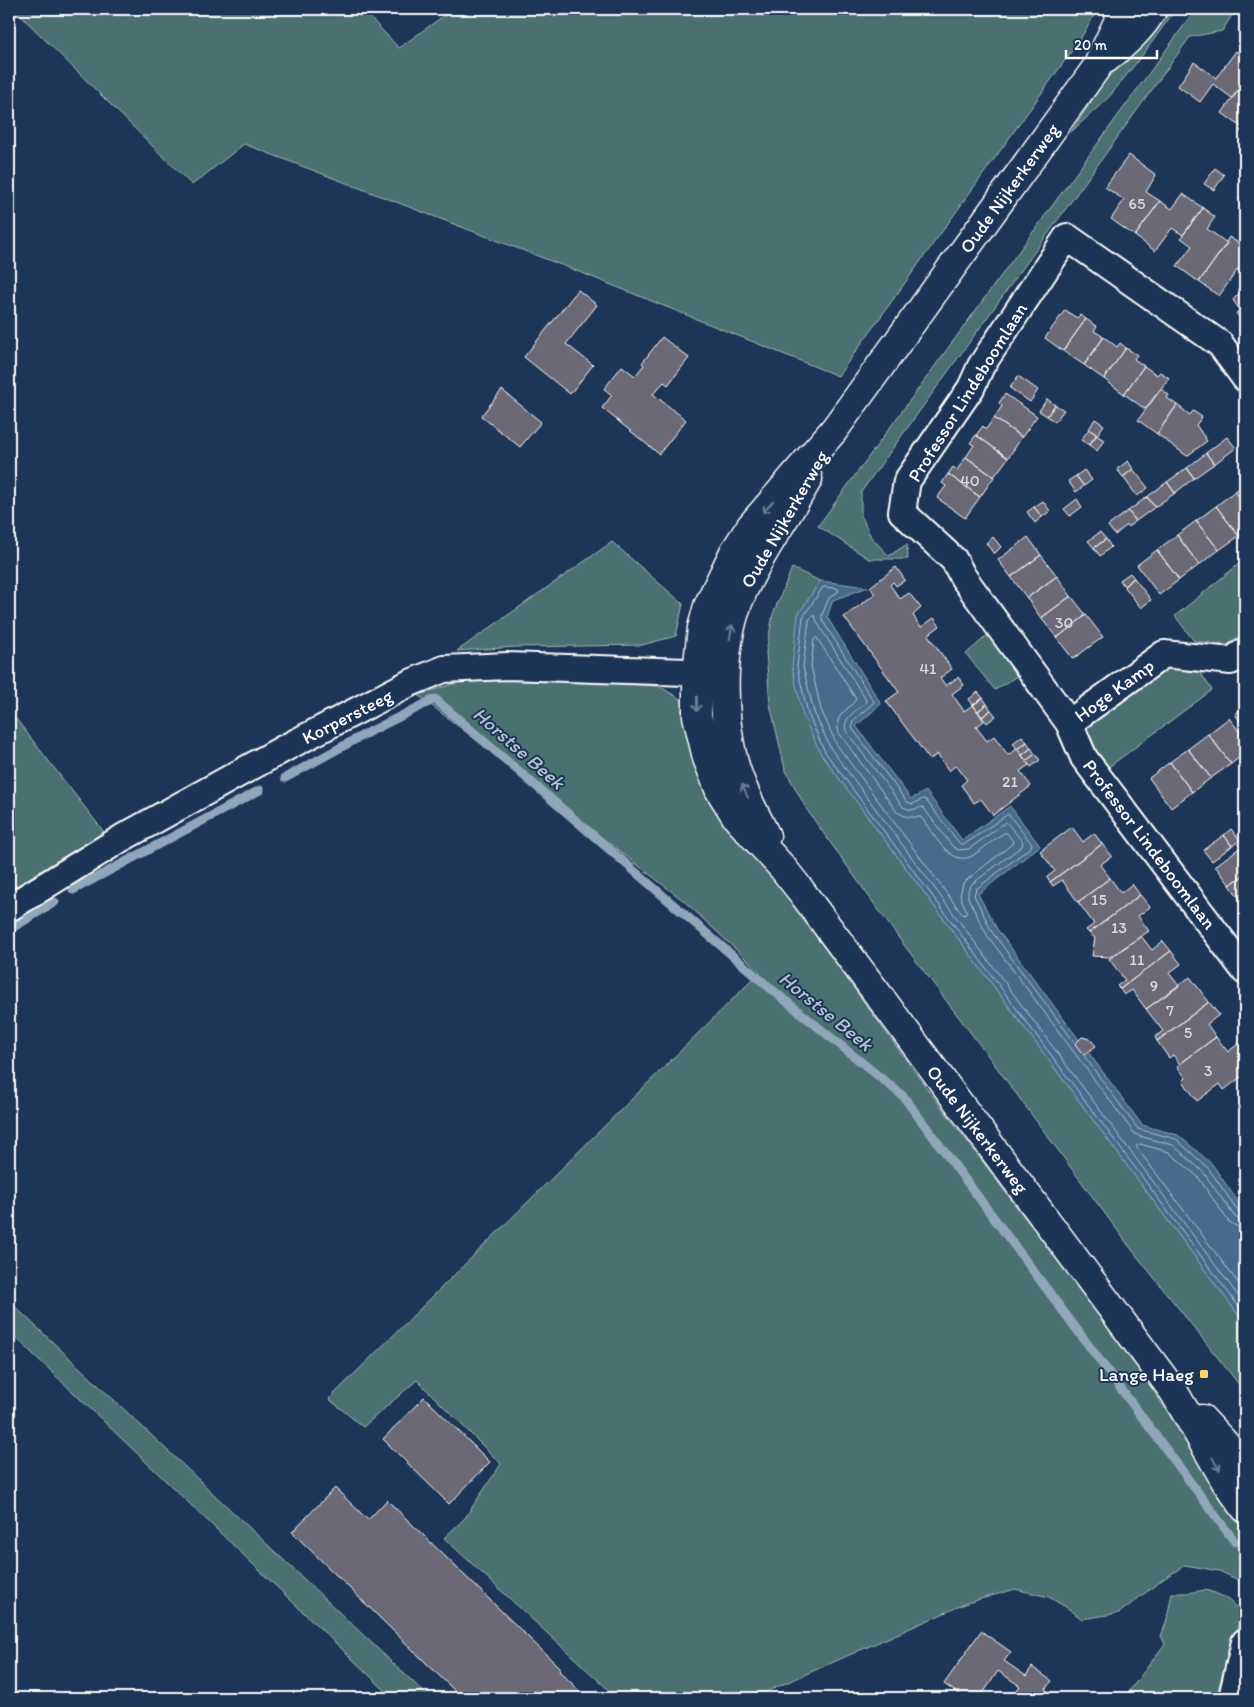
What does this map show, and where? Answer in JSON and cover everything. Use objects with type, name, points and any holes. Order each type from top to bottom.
[{"type":"street","name":"Oude Nijkerkerweg","points":[[1124,9],[1097,66],[834,430],[751,526],[734,552],[708,606],[702,628],[697,672],[697,716],[701,736],[719,789],[737,818],[782,866],[1174,1392],[1226,1482],[1245,1508]]},
{"type":"street","name":"Oude Nijkerkerweg","points":[[1097,66],[1124,44],[1153,9]]},
{"type":"street","name":"Professor Lindeboomlaan","points":[[1245,378],[1220,344],[1067,237],[981,366],[971,388],[907,481],[902,512],[954,560],[963,578],[1069,723],[1084,758],[1245,971]]},
{"type":"street","name":"Oude Nijkerkerweg","points":[[782,866],[742,786],[733,760],[725,712],[727,653],[732,624],[742,593],[762,552],[796,501],[834,430]]},
{"type":"street","name":"Hoge Kamp","points":[[1069,723],[1164,654],[1230,661],[1245,651]]},
{"type":"street","name":"Korpersteeg","points":[[9,908],[122,838],[285,748],[410,684],[444,669],[507,666],[726,674]]},
{"type":"street","name":"Oude Nijkerkerweg","points":[[1174,1392],[1245,1465]]},
{"type":"street","points":[[1232,1698],[1245,1642]]},
{"type":"green space","points":[[14,9],[362,9],[399,48],[453,9],[1098,9],[1079,41],[838,376],[577,271],[244,144],[192,185]]},
{"type":"green space","points":[[1162,9],[1176,9],[1109,97],[1071,132],[1106,79]]},
{"type":"green space","points":[[1196,9],[1236,9],[1222,31],[1190,37],[861,492],[861,515],[871,537],[889,556],[907,544],[908,559],[869,559],[818,526]]},
{"type":"green space","points":[[612,542],[683,604],[676,636],[642,645],[516,647],[457,651]]},
{"type":"green space","points":[[1245,559],[1245,631],[1227,645],[1194,641],[1175,616]]},
{"type":"green space","points":[[792,568],[820,581],[798,615],[821,754],[1245,1324],[1245,1392],[1129,1246],[898,937],[807,810],[785,769],[770,704],[766,652],[773,614]]},
{"type":"green space","points":[[991,632],[1023,672],[995,690],[966,654]]},
{"type":"green space","points":[[1166,664],[1198,669],[1212,690],[1106,769],[1084,739],[1088,725]]},
{"type":"green space","points":[[515,677],[659,686],[685,702],[761,861],[920,1079],[1129,1355],[1245,1526],[1245,1583],[1219,1571],[1185,1565],[1119,1613],[1082,1619],[1049,1597],[1015,1589],[967,1603],[752,1698],[616,1698],[444,1538],[465,1518],[501,1464],[417,1380],[363,1427],[329,1399],[760,972],[684,901],[418,695],[462,681]]},
{"type":"green space","points":[[9,710],[104,832],[9,890]]},
{"type":"green space","points":[[9,1301],[430,1698],[393,1698],[9,1331]]},
{"type":"green space","points":[[1205,1590],[1225,1598],[1241,1613],[1216,1698],[1124,1698],[1165,1644],[1161,1636],[1166,1623],[1172,1593]]},
{"type":"water","points":[[820,581],[868,587],[833,600],[827,617],[881,704],[856,726],[911,799],[926,791],[962,840],[1010,806],[1040,846],[978,894],[997,929],[1142,1125],[1178,1135],[1212,1164],[1245,1212],[1245,1324],[821,754],[803,716],[792,667],[798,615]]},
{"type":"building","points":[[1236,51],[1245,57],[1245,81],[1232,98],[1213,84],[1200,102],[1178,86],[1194,62],[1216,78]]},
{"type":"building","points":[[1245,81],[1245,135],[1240,131],[1243,128],[1222,113]]},
{"type":"building","points":[[1129,155],[1156,175],[1146,192],[1160,201],[1135,236],[1111,219],[1124,200],[1105,187]]},
{"type":"building","points":[[1215,168],[1224,175],[1214,190],[1204,184]]},
{"type":"building","points":[[1245,190],[1245,203],[1239,199]]},
{"type":"building","points":[[1183,194],[1203,208],[1183,235],[1172,228],[1155,251],[1135,236],[1160,201],[1172,209]]},
{"type":"building","points":[[1203,208],[1215,217],[1207,229],[1227,243],[1199,282],[1177,266],[1192,246],[1181,238]]},
{"type":"building","points":[[1229,237],[1245,247],[1245,274],[1238,269],[1219,296],[1199,282],[1227,243]]},
{"type":"building","points":[[1245,287],[1245,326],[1236,313],[1240,310],[1233,300]]},
{"type":"building","points":[[578,290],[597,305],[566,344],[593,365],[570,394],[524,357]]},
{"type":"building","points":[[1065,310],[1077,318],[1080,315],[1086,319],[1063,351],[1045,338]]},
{"type":"building","points":[[1086,319],[1097,327],[1094,331],[1104,337],[1084,365],[1063,351]]},
{"type":"building","points":[[662,337],[689,358],[668,385],[664,382],[653,394],[686,420],[659,454],[602,408],[612,395],[604,389],[622,366],[635,376],[644,365],[642,363]]},
{"type":"building","points":[[1104,337],[1117,347],[1120,343],[1126,348],[1104,379],[1084,365]]},
{"type":"building","points":[[1126,348],[1137,355],[1134,359],[1144,366],[1124,394],[1104,379]]},
{"type":"building","points":[[1144,366],[1157,375],[1160,372],[1169,378],[1145,409],[1124,394]]},
{"type":"building","points":[[1018,376],[1038,390],[1030,402],[1010,388]]},
{"type":"building","points":[[1161,389],[1169,395],[1167,398],[1177,405],[1157,434],[1138,420]]},
{"type":"building","points":[[502,390],[541,422],[520,447],[481,416]]},
{"type":"building","points":[[1005,394],[1037,416],[1022,437],[994,418],[1002,406],[999,403]]},
{"type":"building","points":[[1047,399],[1055,405],[1047,416],[1039,411]]},
{"type":"building","points":[[1055,405],[1064,410],[1055,422],[1047,416]]},
{"type":"building","points":[[1177,405],[1190,415],[1193,411],[1202,417],[1196,425],[1207,441],[1187,456],[1157,434]]},
{"type":"building","points":[[994,418],[1022,437],[1008,458],[976,435],[983,426],[986,429]]},
{"type":"building","points":[[1095,419],[1104,425],[1097,435],[1089,429]]},
{"type":"building","points":[[1089,429],[1097,435],[1089,445],[1081,440]]},
{"type":"building","points":[[976,435],[1008,458],[994,477],[966,457],[974,445],[970,443]]},
{"type":"building","points":[[1096,435],[1104,440],[1097,451],[1089,445]]},
{"type":"building","points":[[1227,437],[1236,448],[1214,464],[1206,453]]},
{"type":"building","points":[[1206,453],[1214,464],[1194,478],[1187,468]]},
{"type":"building","points":[[966,457],[994,477],[980,497],[948,474],[953,467],[957,470]]},
{"type":"building","points":[[1128,461],[1133,469],[1123,477],[1117,469]]},
{"type":"building","points":[[1187,468],[1194,478],[1175,493],[1167,482]]},
{"type":"building","points":[[1133,469],[1148,488],[1137,496],[1123,477]]},
{"type":"building","points":[[1084,470],[1092,480],[1084,486],[1076,476]]},
{"type":"building","points":[[948,474],[980,497],[965,518],[937,498],[946,486],[942,483]]},
{"type":"building","points":[[1076,476],[1084,486],[1076,492],[1068,481]]},
{"type":"building","points":[[1167,482],[1175,493],[1155,507],[1147,497]]},
{"type":"building","points":[[1245,484],[1245,505],[1235,491]]},
{"type":"building","points":[[1235,491],[1245,505],[1245,531],[1239,536],[1216,506]]},
{"type":"building","points":[[1147,497],[1155,507],[1136,521],[1128,511]]},
{"type":"building","points":[[1077,499],[1082,507],[1070,516],[1064,509]]},
{"type":"building","points":[[1043,501],[1050,511],[1042,517],[1034,507]]},
{"type":"building","points":[[1216,506],[1239,536],[1219,550],[1196,521]]},
{"type":"building","points":[[1034,507],[1042,517],[1035,523],[1027,512]]},
{"type":"building","points":[[1128,511],[1136,521],[1128,527],[1127,525],[1115,535],[1108,526]]},
{"type":"building","points":[[1196,521],[1219,550],[1199,565],[1177,535]]},
{"type":"building","points":[[1100,532],[1106,539],[1094,548],[1088,541]]},
{"type":"building","points":[[1177,535],[1199,565],[1179,580],[1157,550]]},
{"type":"building","points":[[993,537],[1001,547],[994,554],[986,543]]},
{"type":"building","points":[[1028,537],[1041,555],[1011,577],[998,560]]},
{"type":"building","points":[[1106,539],[1111,547],[1100,556],[1094,548]]},
{"type":"building","points":[[1157,550],[1179,580],[1159,595],[1137,565]]},
{"type":"building","points":[[1041,555],[1057,576],[1027,598],[1011,577]]},
{"type":"building","points":[[896,567],[905,580],[896,586],[893,582],[890,585],[900,599],[909,593],[921,608],[913,615],[917,622],[921,627],[934,618],[940,626],[928,635],[952,669],[940,678],[946,686],[958,677],[964,685],[952,694],[964,711],[973,705],[984,721],[976,727],[987,741],[994,736],[1008,755],[1017,749],[1029,765],[1020,771],[1031,786],[993,815],[981,799],[974,803],[961,785],[967,780],[956,765],[949,771],[937,754],[930,760],[886,701],[899,692],[844,617],[875,594],[870,587]]},
{"type":"building","points":[[1130,573],[1134,578],[1124,586],[1120,580]]},
{"type":"building","points":[[1057,576],[1071,596],[1041,618],[1027,598]]},
{"type":"building","points":[[1134,578],[1151,600],[1141,608],[1124,586]]},
{"type":"building","points":[[1071,596],[1086,615],[1057,638],[1041,618]]},
{"type":"building","points":[[1086,615],[1103,637],[1073,659],[1057,638]]},
{"type":"building","points":[[978,692],[983,698],[973,705],[969,699]]},
{"type":"building","points":[[983,698],[987,704],[978,711],[973,705]]},
{"type":"building","points":[[987,704],[991,710],[982,717],[978,711]]},
{"type":"building","points":[[1245,706],[1245,728],[1235,714]]},
{"type":"building","points":[[991,710],[996,716],[987,723],[982,717]]},
{"type":"building","points":[[1229,718],[1245,739],[1245,753],[1231,764],[1208,734]]},
{"type":"building","points":[[1208,734],[1231,764],[1211,778],[1188,749]]},
{"type":"building","points":[[1022,736],[1027,742],[1017,749],[1013,743]]},
{"type":"building","points":[[1027,742],[1031,748],[1022,755],[1017,749]]},
{"type":"building","points":[[1031,748],[1035,754],[1026,761],[1022,755]]},
{"type":"building","points":[[1188,749],[1211,778],[1192,792],[1170,762]]},
{"type":"building","points":[[1035,754],[1040,760],[1031,767],[1026,761]]},
{"type":"building","points":[[1170,762],[1192,792],[1171,808],[1149,778]]},
{"type":"building","points":[[1072,827],[1083,842],[1094,833],[1102,844],[1050,882],[1047,877],[1055,871],[1040,851]]},
{"type":"building","points":[[1231,829],[1240,840],[1232,846],[1224,835]]},
{"type":"building","points":[[1224,835],[1232,846],[1212,861],[1203,850]]},
{"type":"building","points":[[1102,844],[1112,856],[1100,865],[1110,878],[1078,902],[1062,880],[1053,886],[1050,882]]},
{"type":"building","points":[[1245,844],[1245,874],[1230,885],[1215,866]]},
{"type":"building","points":[[1245,874],[1245,904],[1244,905],[1230,885]]},
{"type":"building","points":[[1110,878],[1121,893],[1132,884],[1140,895],[1089,933],[1086,930],[1094,924],[1078,902]]},
{"type":"building","points":[[1140,895],[1150,907],[1138,916],[1149,931],[1110,957],[1092,956],[1095,938],[1089,933]]},
{"type":"building","points":[[1141,936],[1152,950],[1163,941],[1171,951],[1120,989],[1117,986],[1125,980],[1109,959]]},
{"type":"building","points":[[1171,951],[1181,964],[1169,973],[1179,986],[1146,1009],[1132,990],[1124,995],[1120,989]]},
{"type":"building","points":[[1190,977],[1209,1002],[1157,1041],[1155,1037],[1163,1031],[1146,1009]]},
{"type":"building","points":[[1209,1002],[1219,1015],[1207,1024],[1216,1037],[1180,1064],[1173,1055],[1169,1058],[1157,1041]]},
{"type":"building","points":[[1082,1037],[1090,1039],[1096,1046],[1084,1055],[1075,1044]]},
{"type":"building","points":[[1216,1037],[1228,1052],[1239,1043],[1245,1051],[1245,1074],[1224,1090],[1220,1084],[1197,1101],[1183,1081],[1186,1078],[1177,1066]]},
{"type":"building","points":[[424,1397],[490,1462],[449,1504],[383,1439]]},
{"type":"building","points":[[335,1488],[368,1520],[387,1500],[561,1669],[559,1671],[581,1692],[578,1694],[583,1698],[462,1698],[292,1532]]},
{"type":"building","points":[[981,1631],[1011,1652],[1004,1661],[1026,1676],[1032,1667],[1052,1681],[1045,1689],[1059,1698],[1011,1698],[1020,1686],[998,1671],[980,1698],[965,1698],[944,1684]]},
{"type":"waterway","name":"Horstse Beek","points":[[285,778],[367,733],[435,699],[770,988],[903,1096],[1235,1542]]},
{"type":"waterway","name":"Horstse Beek","points":[[73,890],[260,790]]},
{"type":"waterway","name":"Horstse Beek","points":[[9,930],[55,902]]},
{"type":"place","name":"Lange Haeg","points":[[1204,1374]]}]
